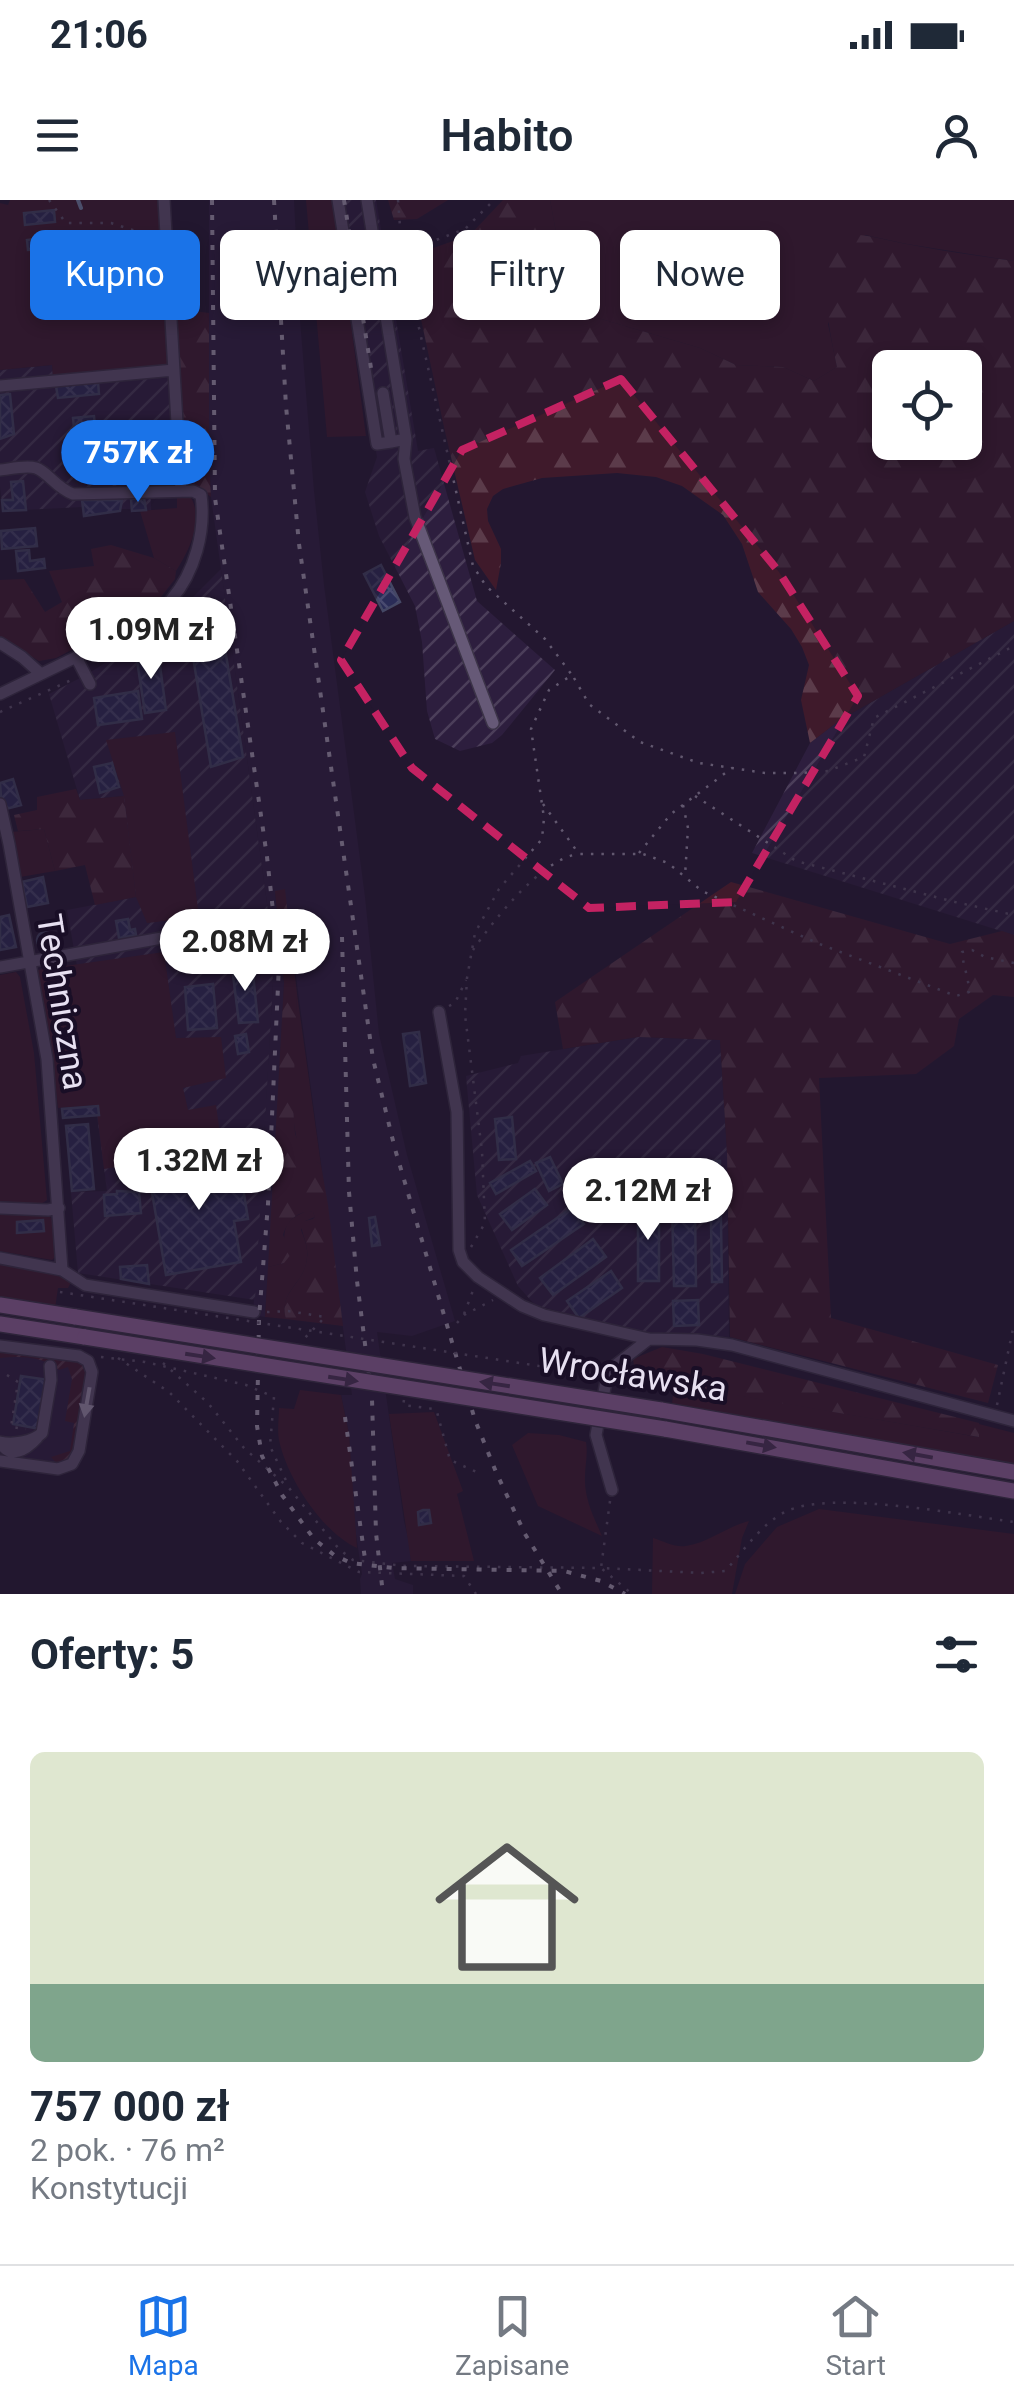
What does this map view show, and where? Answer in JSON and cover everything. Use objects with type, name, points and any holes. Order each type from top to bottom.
[{"type":"main road","name":"Wrocławska","points":[[0,1305],[661,1410],[1014,1472]]},
{"type":"main road","name":"Wrocławska","points":[[0,1324],[665,1429],[1014,1491]]},
{"type":"street","points":[[164,200],[165,230]]},
{"type":"street","points":[[338,200],[377,444],[406,439]]},
{"type":"street","points":[[367,200],[415,517],[493,723]]},
{"type":"street","points":[[171,320],[181,490]]},
{"type":"street","points":[[0,386],[174,370]]},
{"type":"street","points":[[382,393],[391,442]]},
{"type":"street","points":[[0,470],[34,467],[72,494],[194,491],[200,496],[202,522],[199,546],[188,572],[171,600],[152,617],[0,694]]},
{"type":"street","points":[[0,644],[41,674]]},
{"type":"street","points":[[76,657],[87,679]]},
{"type":"street","name":"Techniczna","points":[[0,804],[47,1059],[62,1270]]},
{"type":"street","points":[[0,967],[212,929]]},
{"type":"street","points":[[439,1012],[457,1112],[459,1250],[463,1262],[478,1276],[544,1316],[649,1339],[732,1345],[1014,1421]]},
{"type":"street","points":[[0,1208],[60,1208]]},
{"type":"street","points":[[0,1258],[62,1270],[85,1285],[254,1312]]},
{"type":"street","points":[[612,1490],[596,1435],[608,1371],[649,1339]]},
{"type":"street","points":[[0,1346],[73,1354],[84,1358],[92,1377],[77,1458],[65,1468],[0,1461]]},
{"type":"street","points":[[0,1442],[14,1452],[40,1436],[50,1366]]},
{"type":"path","points":[[49,200],[66,223],[110,223],[131,230]]},
{"type":"path","points":[[398,200],[400,230]]},
{"type":"path","points":[[433,241],[466,229],[494,200]]},
{"type":"path","points":[[417,320],[473,566],[486,586],[545,639],[589,704],[640,742],[699,762],[765,773],[828,771],[864,757],[874,718],[1014,646]]},
{"type":"path","points":[[463,1262],[485,1223],[482,1151],[465,1015],[475,933],[499,888],[542,839],[544,818],[531,729],[549,690],[572,676]]},
{"type":"path","points":[[0,712],[87,679]]},
{"type":"path","points":[[638,854],[671,814],[733,767]]},
{"type":"path","points":[[695,796],[796,861],[1014,914]]},
{"type":"path","points":[[542,803],[579,854]]},
{"type":"path","points":[[684,805],[688,828],[685,878]]},
{"type":"path","points":[[472,951],[499,914],[533,880],[568,855],[638,854],[668,863],[702,891],[818,943],[956,996],[969,992],[962,952],[972,950],[985,958],[1014,963]]},
{"type":"path","points":[[439,1012],[455,1003],[467,978]]},
{"type":"path","points":[[464,1315],[478,1276]]},
{"type":"path","points":[[60,1292],[662,1385]]},
{"type":"path","points":[[457,1323],[464,1315],[504,1294]]},
{"type":"path","points":[[995,1416],[1014,1324]]},
{"type":"path","points":[[84,1358],[118,1358],[246,1385],[274,1397],[270,1446],[289,1488]]},
{"type":"path","points":[[118,1358],[169,1392],[237,1461],[302,1544],[360,1572],[464,1576],[476,1594]]},
{"type":"path","points":[[166,1368],[208,1403],[244,1448],[289,1488],[340,1549],[359,1562],[701,1573],[724,1571],[766,1524],[789,1510],[827,1504],[870,1504],[1014,1522]]},
{"type":"path","points":[[7,1374],[18,1382],[11,1427],[40,1436]]},
{"type":"path","points":[[404,1398],[403,1405],[434,1409],[450,1460],[479,1474]]},
{"type":"path","points":[[601,1568],[612,1490]]},
{"type":"path","points":[[601,1568],[632,1594]]},
{"type":"highlighted area","points":[[621,379],[779,572],[858,696],[736,902],[589,908],[412,768],[341,660],[462,450]]},
{"type":"shaded area","points":[[209,200],[294,200],[296,230],[220,230],[220,320],[300,320],[324,585],[379,1034],[407,1155],[455,1321],[412,1336],[377,1332],[411,1561],[392,1563],[395,1579],[413,1585],[413,1594],[361,1594],[349,1434],[341,1395],[352,1395],[289,924],[275,891],[284,983],[272,1219],[265,1317],[253,1315],[273,982],[268,911],[211,497]]},
{"type":"shaded area","points":[[335,200],[376,200],[381,230],[340,230]]},
{"type":"shaded area","points":[[355,320],[396,320],[418,451],[434,448],[477,601],[555,670],[492,743],[460,751],[435,739],[427,711],[415,606],[379,536],[365,492],[377,457]]},
{"type":"shaded area","points":[[52,365],[53,376],[170,367],[176,481],[150,483],[151,510],[121,509],[84,516],[82,507],[3,511],[0,370]]},
{"type":"shaded area","points":[[221,569],[268,911],[273,982],[255,1300],[78,1273],[71,1192],[107,1191],[67,910],[136,897],[123,796],[80,800],[49,694],[88,674],[168,622]]},
{"type":"shaded area","points":[[1014,621],[1014,935],[752,853],[810,743],[840,720]]},
{"type":"shaded area","points":[[638,1037],[720,1040],[727,1153],[729,1337],[637,1332],[535,1305],[518,1286],[477,1195],[466,1076],[518,1063],[521,1056]]},
{"type":"shaded area","points":[[0,1351],[79,1361],[74,1453],[61,1464],[0,1455]]},
{"type":"green space","points":[[10,200],[162,200],[163,230],[30,230],[30,320],[167,320],[170,367],[53,377],[52,365],[0,370],[0,203],[8,205]]},
{"type":"green space","points":[[306,200],[334,200],[338,230],[309,230]]},
{"type":"green space","points":[[388,200],[448,200],[417,219],[394,220]]},
{"type":"green space","points":[[503,200],[550,200],[556,230],[475,230]]},
{"type":"green space","points":[[550,200],[1014,200],[1014,261],[865,235],[828,324],[837,367],[814,381],[783,367],[736,365],[700,348],[600,319],[600,230],[556,230]]},
{"type":"green space","points":[[868,236],[1014,261],[1014,621],[840,720],[810,743],[801,700],[809,665],[802,647],[758,592],[742,544],[723,515],[682,486],[656,477],[617,473],[542,478],[503,489],[493,496],[487,509],[488,521],[501,549],[496,590],[475,560],[421,320],[433,320],[433,248],[453,241],[453,320],[600,319],[700,348],[736,365],[783,367],[814,381],[837,367],[825,286],[829,237]]},
{"type":"green space","points":[[200,312],[209,313],[211,497],[197,486],[185,486],[176,320],[200,320]]},
{"type":"green space","points":[[317,320],[350,320],[366,436],[327,437]]},
{"type":"green space","points":[[177,496],[191,498],[196,516],[190,545],[176,571],[154,558],[140,511],[177,508]]},
{"type":"green space","points":[[111,545],[154,558],[176,571],[175,579],[153,607],[56,658],[39,661],[0,638],[0,580],[24,579],[45,612],[62,602],[49,571],[94,566],[91,549]]},
{"type":"green space","points":[[175,732],[199,917],[147,923],[136,897],[124,796],[106,740]]},
{"type":"green space","points":[[76,789],[80,800],[124,796],[136,897],[95,905],[85,865],[55,871],[44,829],[18,831],[14,815],[37,810],[37,797]]},
{"type":"green space","points":[[44,829],[55,871],[20,877],[11,832]]},
{"type":"green space","points":[[731,882],[950,944],[1002,931],[1014,935],[1014,997],[993,995],[959,1019],[954,1046],[916,1074],[819,1078],[831,1318],[998,1365],[988,1403],[730,1337],[727,1153],[720,1040],[638,1037],[563,1049],[555,1002]]},
{"type":"green space","points":[[285,889],[297,994],[295,1134],[302,1150],[321,1165],[343,1326],[286,1319],[286,1301],[307,1258],[301,1224],[315,1217],[313,1212],[302,1213],[290,1221],[283,1235],[292,1253],[284,1263],[268,1267],[284,983],[275,891]]},
{"type":"green space","points":[[164,952],[176,1038],[221,1037],[226,1078],[183,1088],[188,1110],[216,1105],[222,1150],[104,1169],[96,1105],[58,1108],[37,970]]},
{"type":"green space","points":[[16,972],[34,1053],[47,1200],[41,1204],[0,1201],[0,975]]},
{"type":"green space","points":[[297,994],[321,1165],[302,1150],[294,1121]]},
{"type":"green space","points":[[307,1211],[315,1217],[305,1221],[301,1230],[307,1249],[306,1265],[286,1301],[286,1319],[265,1317],[268,1267],[284,1263],[287,1226]]},
{"type":"green space","points":[[0,1215],[49,1215],[57,1255],[52,1260],[0,1251]]},
{"type":"green space","points":[[0,1260],[50,1269],[71,1282],[68,1288],[58,1288],[55,1308],[0,1298]]},
{"type":"green space","points":[[662,1347],[979,1423],[979,1437],[636,1378],[633,1359]]},
{"type":"green space","points":[[0,1351],[79,1361],[86,1369],[70,1460],[57,1464],[51,1457],[70,1451],[74,1423],[65,1421],[72,1379],[68,1367],[59,1370],[39,1360],[0,1358]]},
{"type":"green space","points":[[674,1384],[978,1437],[979,1424],[1014,1433],[1014,1466],[672,1405]]},
{"type":"green space","points":[[300,1390],[341,1395],[349,1434],[357,1548],[319,1517],[298,1487],[283,1455],[278,1436],[279,1408],[294,1409]]},
{"type":"green space","points":[[434,1412],[463,1491],[457,1494],[474,1561],[411,1561],[389,1414]]},
{"type":"green space","points":[[528,1433],[586,1442],[586,1493],[602,1536],[538,1506],[512,1445]]},
{"type":"green space","points":[[819,1509],[1014,1534],[1014,1594],[735,1594],[745,1564],[777,1527]]},
{"type":"green space","points":[[749,1521],[732,1594],[652,1594],[653,1538],[686,1546]]},
{"type":"building","points":[[54,210],[55,222],[25,225],[24,213]]},
{"type":"building","points":[[98,382],[99,394],[58,398],[56,386]]},
{"type":"building","points":[[10,394],[14,434],[0,439],[0,395]]},
{"type":"building","points":[[94,416],[98,457],[77,459],[73,418]]},
{"type":"building","points":[[174,448],[176,481],[164,482],[162,449]]},
{"type":"building","points":[[23,481],[26,510],[3,511],[2,500],[13,500],[11,482]]},
{"type":"building","points":[[144,498],[146,510],[132,511],[131,499]]},
{"type":"building","points":[[82,500],[122,500],[120,511],[84,516]]},
{"type":"building","points":[[35,528],[37,546],[2,549],[1,531]]},
{"type":"building","points":[[29,550],[30,561],[44,559],[45,568],[18,571],[16,551]]},
{"type":"building","points":[[381,565],[400,602],[383,611],[364,574]]},
{"type":"building","points":[[221,625],[243,757],[211,767],[193,657],[181,655],[176,631]]},
{"type":"building","points":[[158,651],[166,710],[145,713],[136,654]]},
{"type":"building","points":[[138,691],[142,719],[98,725],[94,698]]},
{"type":"building","points":[[112,763],[119,787],[100,793],[94,767]]},
{"type":"building","points":[[13,779],[21,805],[2,810],[0,783]]},
{"type":"building","points":[[43,877],[48,903],[27,907],[22,882]]},
{"type":"building","points":[[9,915],[16,947],[0,950],[0,917]]},
{"type":"building","points":[[128,919],[130,930],[135,929],[136,935],[119,938],[116,921]]},
{"type":"building","points":[[45,932],[53,940],[45,948],[37,940]]},
{"type":"building","points":[[252,964],[258,1022],[239,1023],[232,967]]},
{"type":"building","points":[[213,984],[217,1028],[188,1030],[185,987]]},
{"type":"building","points":[[419,1032],[426,1083],[410,1086],[403,1034]]},
{"type":"building","points":[[246,1034],[249,1052],[238,1054],[235,1036]]},
{"type":"building","points":[[98,1106],[99,1115],[63,1118],[62,1109]]},
{"type":"building","points":[[512,1117],[516,1159],[499,1160],[495,1119]]},
{"type":"building","points":[[88,1124],[94,1189],[72,1191],[66,1126]]},
{"type":"building","points":[[238,1156],[248,1219],[234,1221],[241,1262],[166,1275],[148,1169]]},
{"type":"building","points":[[550,1157],[563,1184],[549,1191],[536,1163]]},
{"type":"building","points":[[530,1161],[536,1171],[496,1194],[490,1183]]},
{"type":"building","points":[[710,1161],[720,1161],[722,1282],[712,1282]]},
{"type":"building","points":[[661,1162],[693,1162],[693,1202],[660,1202]]},
{"type":"building","points":[[535,1189],[547,1205],[512,1230],[500,1214]]},
{"type":"building","points":[[139,1192],[141,1213],[105,1216],[104,1195]]},
{"type":"building","points":[[638,1205],[659,1205],[659,1281],[638,1281]]},
{"type":"building","points":[[672,1205],[695,1205],[696,1286],[674,1286]]},
{"type":"building","points":[[601,1206],[624,1206],[625,1216],[601,1217]]},
{"type":"building","points":[[573,1207],[584,1224],[522,1266],[511,1250]]},
{"type":"building","points":[[375,1217],[380,1245],[372,1246],[369,1218]]},
{"type":"building","points":[[43,1220],[44,1231],[17,1233],[17,1222]]},
{"type":"building","points":[[593,1239],[606,1257],[553,1295],[540,1278]]},
{"type":"building","points":[[147,1265],[149,1284],[121,1279],[120,1267]]},
{"type":"building","points":[[611,1271],[622,1288],[579,1318],[567,1301]]},
{"type":"building","points":[[698,1300],[699,1325],[674,1326],[673,1301]]},
{"type":"building","points":[[21,1376],[49,1380],[40,1429],[13,1424]]},
{"type":"building","points":[[429,1510],[431,1523],[419,1525],[418,1512]]},
{"type":"waterway","points":[[78,200],[81,208]]},
{"type":"railway","points":[[212,200],[215,498],[279,964],[259,1318],[257,1426],[262,1456],[282,1495],[314,1539],[351,1563],[394,1568],[564,1571],[601,1581],[625,1594]]},
{"type":"railway","points":[[274,200],[299,544],[373,1059],[395,1149],[475,1420],[525,1534],[562,1594]]},
{"type":"railway","points":[[344,200],[371,368]]},
{"type":"railway","points":[[342,937],[349,1192],[372,1399],[376,1533],[383,1594]]},
{"type":"railway","points":[[345,1417],[365,1559]]}]
